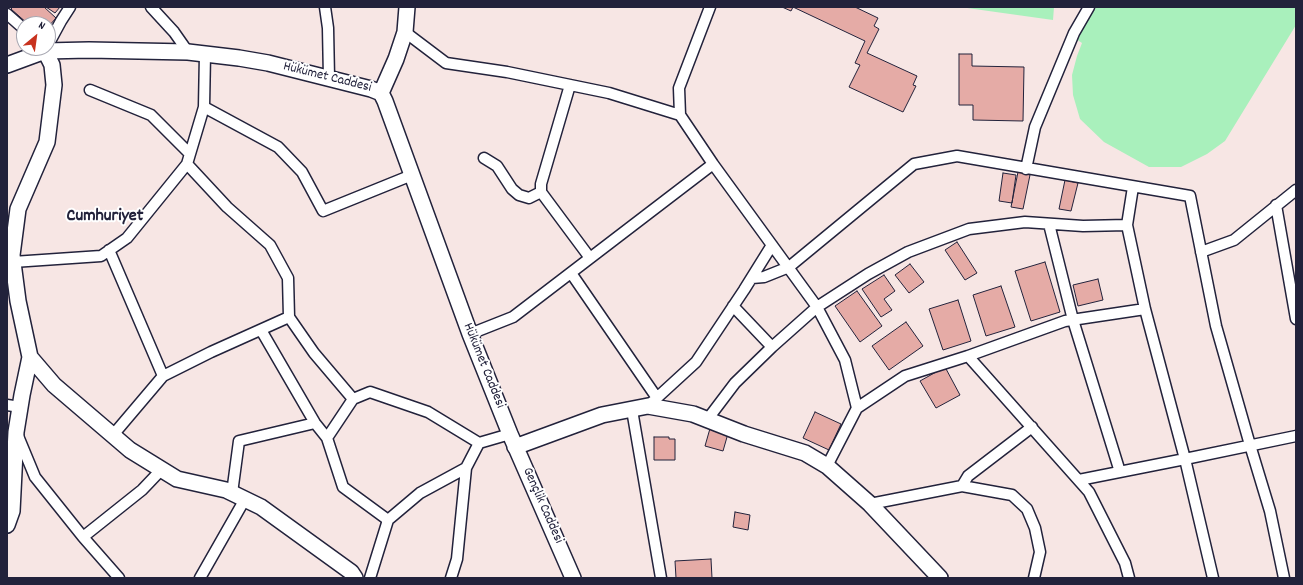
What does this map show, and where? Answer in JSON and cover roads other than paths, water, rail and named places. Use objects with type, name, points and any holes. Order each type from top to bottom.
[{"type":"street","points":[[56,30],[70,7]]},
{"type":"street","points":[[151,7],[174,32],[188,52]]},
{"type":"street","points":[[325,7],[328,28],[329,78]]},
{"type":"street","points":[[381,93],[396,59],[405,32],[407,7]]},
{"type":"street","points":[[710,7],[679,88],[680,115],[712,164],[817,307],[845,360],[857,408]]},
{"type":"street","points":[[1026,169],[1035,127],[1074,33],[1089,7]]},
{"type":"street","points":[[7,14],[16,22]]},
{"type":"street","points":[[405,32],[446,64],[507,72],[609,93],[680,115]]},
{"type":"street","name":"Hükümet Caddesi","points":[[56,48],[188,52],[206,54],[268,63],[372,89],[381,93],[386,101],[470,334],[513,440]]},
{"type":"street","points":[[10,256],[101,256],[127,238],[187,164],[204,107],[206,54]]},
{"type":"street","name":"Hükümet Caddesi","points":[[7,65],[28,56]]},
{"type":"street","points":[[49,56],[52,65],[54,85],[48,142],[18,209],[10,256],[30,357],[54,385],[130,450],[177,479],[226,490],[261,507],[351,572],[355,578]]},
{"type":"street","points":[[570,85],[541,184],[541,192],[590,258]]},
{"type":"street","points":[[90,90],[151,115],[190,154]]},
{"type":"street","points":[[204,107],[278,147],[302,172],[323,211],[412,175]]},
{"type":"street","points":[[752,278],[764,277],[789,267],[914,164],[957,156],[1190,196],[1216,326],[1270,512],[1284,578]]},
{"type":"street","points":[[484,158],[497,166],[512,189],[519,195],[529,198],[541,192]]},
{"type":"street","points":[[187,164],[227,207],[270,245],[288,278],[289,317],[314,353],[353,399]]},
{"type":"street","points":[[470,334],[513,317],[712,164]]},
{"type":"street","points":[[1133,187],[1127,225],[1145,310],[1185,459],[1213,578]]},
{"type":"street","points":[[1201,252],[1234,240],[1296,190]]},
{"type":"street","points":[[1276,205],[1296,319]]},
{"type":"street","points":[[707,420],[735,383],[772,347],[817,307],[868,274],[908,252],[969,229],[1025,222],[1083,226],[1127,225]]},
{"type":"street","points":[[1048,224],[1073,320],[1120,472]]},
{"type":"street","points":[[327,438],[353,399],[370,392],[428,412],[479,443],[513,440],[602,415],[632,410],[652,402],[696,362],[752,278],[772,245]]},
{"type":"street","points":[[108,250],[162,376]]},
{"type":"street","points":[[571,272],[652,402],[693,414],[744,434],[805,453],[827,466],[870,504],[940,578]]},
{"type":"street","points":[[733,306],[772,347]]},
{"type":"street","points":[[827,466],[857,408],[905,376],[968,356],[1064,321],[1145,310]]},
{"type":"street","points":[[113,435],[162,376],[289,317]]},
{"type":"street","points":[[261,330],[315,423],[327,438],[343,486],[388,520]]},
{"type":"street","points":[[968,356],[1089,492],[1125,563],[1129,578]]},
{"type":"street","points":[[7,525],[12,511],[10,487],[16,432],[13,406],[30,357]]},
{"type":"street","points":[[632,410],[662,578]]},
{"type":"street","points":[[200,578],[238,496],[239,441],[315,423]]},
{"type":"street","points":[[962,486],[968,476],[1032,427]]},
{"type":"street","points":[[16,432],[35,477],[83,537],[119,578]]},
{"type":"street","points":[[1079,480],[1296,436]]},
{"type":"street","name":"Gençlik Caddesi","points":[[513,440],[573,578]]},
{"type":"street","points":[[451,578],[457,559],[466,468],[479,443]]},
{"type":"street","points":[[370,578],[388,520],[420,493],[466,468]]},
{"type":"street","points":[[83,537],[142,490],[162,469]]},
{"type":"street","points":[[870,504],[962,486],[1012,495],[1027,509],[1035,528],[1040,552],[1034,578]]},
{"type":"district","name":"Cumhuriyet","points":[[105,218]]}]
